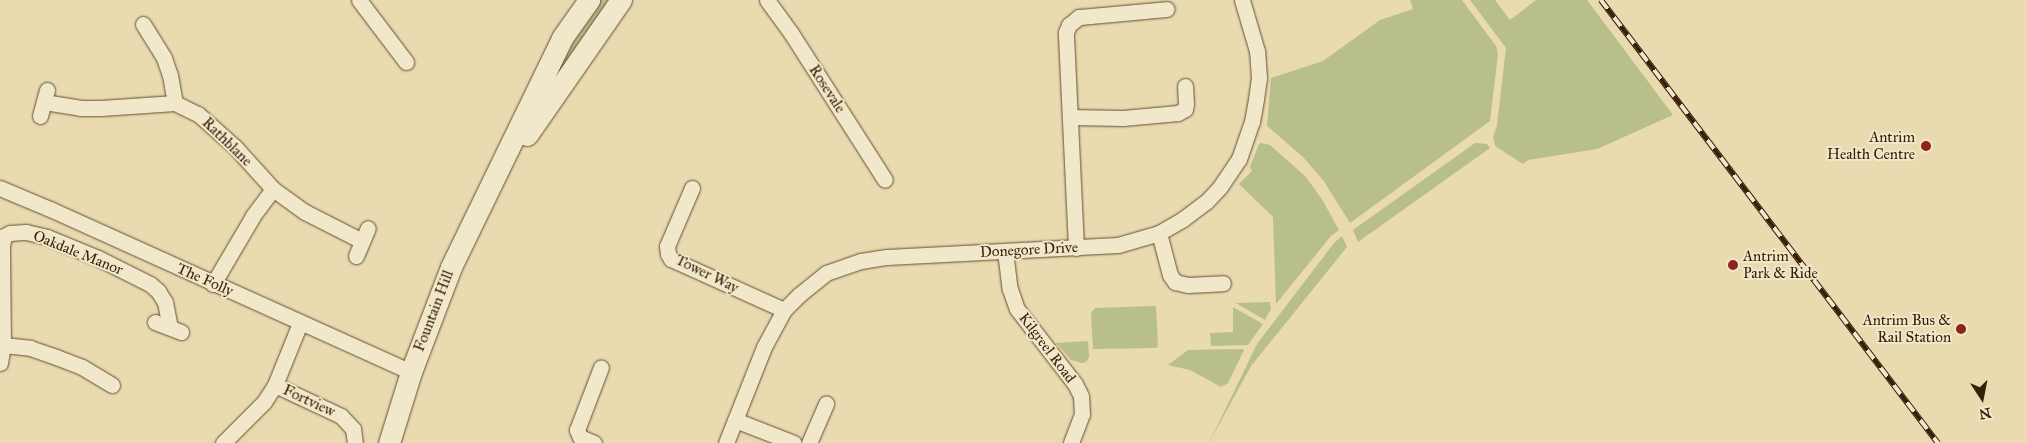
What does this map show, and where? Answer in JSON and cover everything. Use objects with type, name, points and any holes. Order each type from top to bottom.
[{"type":"street","points":[[360,0],[406,62]]},
{"type":"street","name":"Fountain Hill","points":[[389,443],[411,372],[451,267],[562,38],[589,0]]},
{"type":"street","name":"Fountain Hill","points":[[492,184],[621,0]]},
{"type":"street","name":"Rosevale","points":[[767,0],[791,33],[885,180]]},
{"type":"street","name":"Donegore Drive","points":[[726,443],[764,347],[784,310],[826,273],[860,261],[888,257],[1123,244],[1159,233],[1183,219],[1207,201],[1231,172],[1245,145],[1256,99],[1259,66],[1254,37],[1242,0]]},
{"type":"street","points":[[1076,248],[1066,32],[1069,25],[1079,17],[1087,15],[1167,9]]},
{"type":"street","points":[[138,43],[147,29],[170,75],[175,103]]},
{"type":"street","points":[[1070,117],[1122,118],[1178,113],[1184,109],[1186,104],[1185,86]]},
{"type":"street","name":"Rathblane","points":[[44,103],[80,108],[175,103],[198,114],[214,126],[273,188],[305,212],[365,234],[356,256]]},
{"type":"street","name":"The Folly","points":[[0,188],[50,208],[213,284],[411,372]]},
{"type":"street","points":[[213,284],[253,216],[273,188]]},
{"type":"street","name":"Tower Way","points":[[692,188],[667,246],[671,259],[784,310]]},
{"type":"street","name":"Oakdale Manor","points":[[0,363],[3,346],[2,246],[4,236],[14,232],[32,233],[47,237],[98,258],[150,284],[158,291],[165,302],[176,330],[155,322]]},
{"type":"street","points":[[1159,233],[1170,275],[1176,283],[1188,285],[1223,283]]},
{"type":"street","name":"Kilgreel Road","points":[[1005,251],[1010,289],[1017,309],[1075,384],[1081,396],[1082,414],[1071,443]]},
{"type":"street","points":[[223,443],[264,402],[275,385],[300,322]]},
{"type":"street","points":[[3,346],[30,348],[56,357],[82,367],[112,385]]},
{"type":"street","points":[[594,443],[580,437],[577,430],[601,367]]},
{"type":"street","name":"Fortview","points":[[275,385],[341,416],[353,429],[354,443]]},
{"type":"street","points":[[809,443],[826,404]]},
{"type":"street","points":[[735,420],[794,443]]},
{"type":"green space","points":[[597,0],[611,0],[538,104],[554,70]]},
{"type":"green space","points":[[1410,0],[1462,0],[1496,46],[1498,54],[1490,121],[1350,223],[1323,180],[1303,157],[1267,126],[1271,78],[1323,61],[1380,20],[1413,9]]},
{"type":"green space","points":[[1470,0],[1495,0],[1510,20],[1536,0],[1587,0],[1673,115],[1597,149],[1528,160],[1523,164],[1495,146],[1493,137],[1497,125],[1506,48]]},
{"type":"green space","points":[[1261,143],[1270,145],[1306,177],[1323,201],[1339,230],[1331,236],[1276,304],[1273,217],[1239,184],[1252,171],[1250,167]]},
{"type":"green space","points":[[1475,143],[1487,144],[1490,148],[1358,242],[1353,230]]},
{"type":"green space","points":[[1342,236],[1347,247],[1251,366],[1209,443],[1257,344],[1334,243]]},
{"type":"green space","points":[[1270,302],[1271,309],[1265,320],[1236,303]]},
{"type":"green space","points":[[1156,307],[1158,346],[1156,348],[1093,349],[1091,313],[1095,308]]},
{"type":"green space","points":[[1233,307],[1263,324],[1248,345],[1211,346],[1210,333],[1233,332]]},
{"type":"green space","points":[[1088,341],[1089,357],[1086,362],[1082,363],[1071,360],[1056,343]]},
{"type":"green space","points":[[1188,350],[1244,350],[1228,383],[1221,387],[1190,370],[1168,365]]},
{"type":"railway","points":[[1601,0],[1938,443]]},
{"type":"place","name":"Antrim Health Centre","points":[[1926,146]]},
{"type":"place","name":"Antrim Park & Ride","points":[[1733,265]]},
{"type":"place","name":"Antrim Bus & Rail Station","points":[[1961,329]]}]
